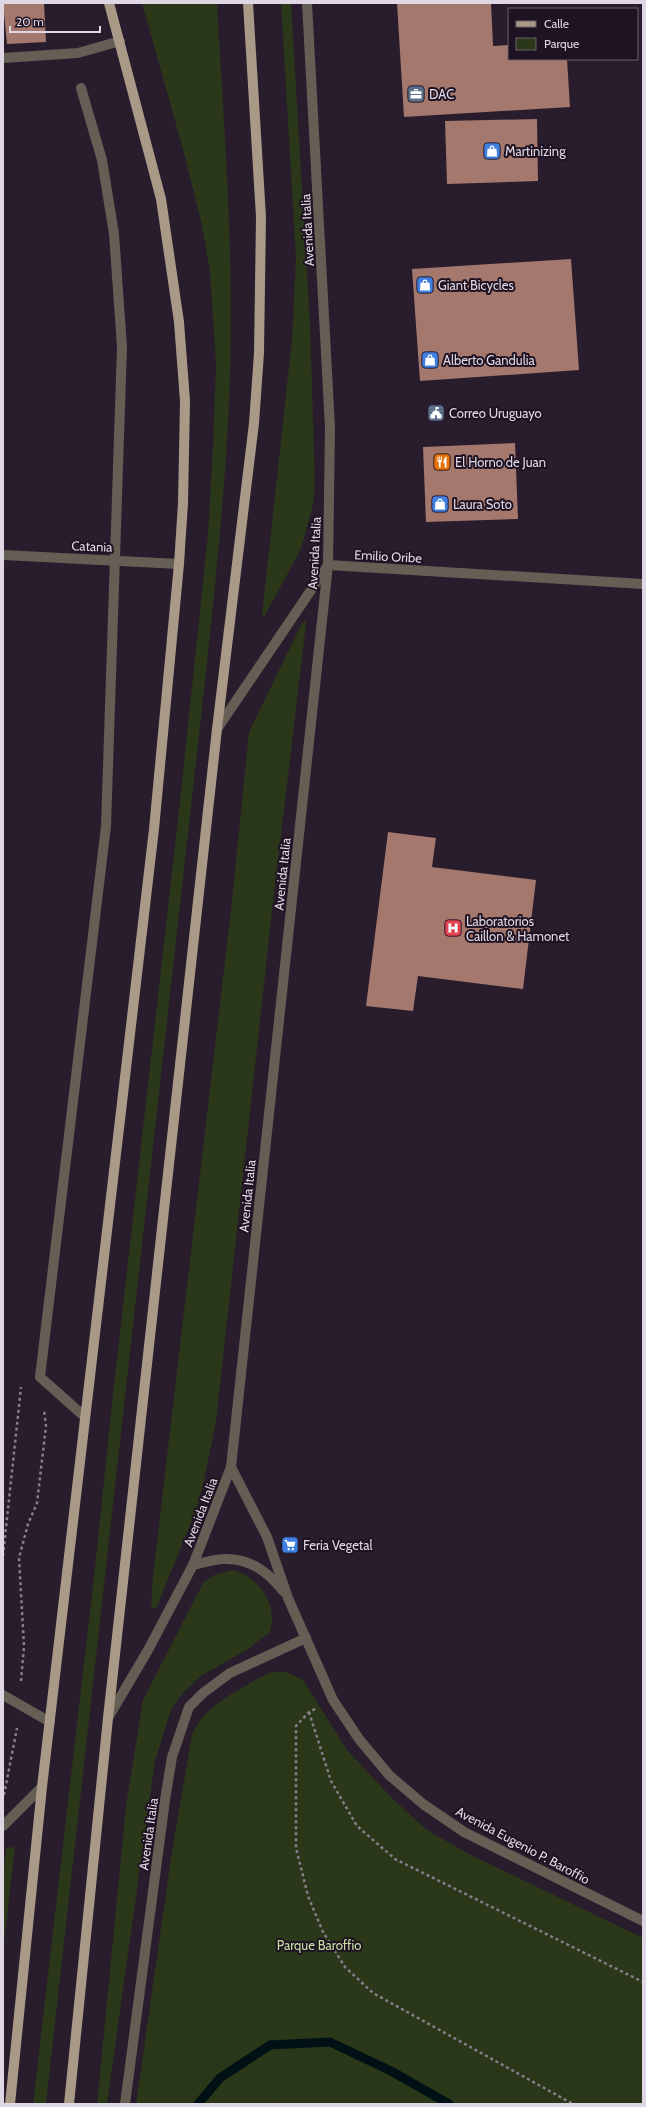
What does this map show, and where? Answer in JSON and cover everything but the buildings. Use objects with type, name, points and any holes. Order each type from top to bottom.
[{"type":"main road","points":[[10,2104],[42,1787],[154,829],[179,564],[185,402],[179,322],[161,199],[109,3]]},
{"type":"main road","name":"Avenida Italia","points":[[69,2104],[108,1718],[217,729],[254,423],[259,353],[261,217],[248,3]]},
{"type":"street","name":"Avenida Italia","points":[[108,1718],[148,1650],[193,1565],[231,1467],[328,565],[330,427],[307,3]]},
{"type":"street","points":[[3,58],[78,53],[120,41]]},
{"type":"street","points":[[81,88],[102,160],[114,234],[122,347],[106,826],[40,1377],[86,1417]]},
{"type":"street","name":"Catania","points":[[3,555],[115,559],[179,564]]},
{"type":"street","points":[[217,729],[328,565]]},
{"type":"street","name":"Emilio Oribe","points":[[328,565],[643,584]]},
{"type":"street","name":"Avenida Eugenio P. Baroffio","points":[[231,1467],[267,1538],[288,1598],[333,1700],[359,1739],[384,1769],[423,1804],[464,1832],[643,1921]]},
{"type":"street","name":"Avenida Eugenio P. Baroffio","points":[[193,1565],[224,1559],[253,1564],[270,1575],[288,1598]]},
{"type":"street","name":"Avenida Italia","points":[[125,2104],[165,1800],[172,1757],[189,1707],[203,1693],[230,1673],[306,1638]]},
{"type":"street","points":[[3,1695],[50,1722]]},
{"type":"street","points":[[3,1826],[42,1787]]},
{"type":"path","points":[[3,1556],[23,1374],[40,1377],[46,1426],[37,1503],[28,1524],[19,1558],[24,1646],[16,1741],[3,1799]]},
{"type":"path","points":[[333,1700],[309,1712],[296,1726],[296,1848],[308,1896],[323,1932],[345,1967],[373,1993],[573,2104]]},
{"type":"path","points":[[309,1712],[331,1781],[357,1826],[395,1859],[643,1982]]},
{"type":"green space","points":[[142,3],[217,3],[231,279],[227,448],[207,664],[46,2104],[33,2104],[95,1568],[111,1412],[180,801],[208,534],[213,444],[216,365],[210,272],[201,221],[183,149]]},
{"type":"green space","points":[[281,3],[291,3],[310,323],[315,484],[313,505],[301,549],[264,617],[262,615],[292,339],[296,259]]},
{"type":"green space","points":[[305,621],[306,624],[271,920],[216,1422],[204,1481],[195,1513],[157,1607],[153,1609],[151,1605],[153,1576],[232,901],[249,732],[302,623]]},
{"type":"green space","points":[[233,1570],[251,1579],[265,1594],[269,1602],[271,1612],[272,1622],[270,1632],[248,1649],[201,1676],[182,1694],[171,1710],[155,1761],[107,2104],[97,2104],[126,1806],[143,1700],[203,1583],[214,1575]]},
{"type":"green space","name":"Parque Baroffio","points":[[273,1672],[286,1672],[303,1680],[347,1750],[394,1800],[427,1830],[471,1855],[643,1938],[643,2104],[283,2104],[279,2102],[279,2104],[136,2104],[171,1858],[192,1734],[196,1726],[213,1707],[257,1679]]},
{"type":"green space","points":[[15,1847],[3,1952],[3,1876],[6,1848]]},
{"type":"waterway","points":[[198,2104],[220,2078],[270,2045],[330,2042],[391,2071],[449,2104]]},
{"type":"place","name":"DAC","points":[[416,94]]},
{"type":"place","name":"Martinizing","points":[[492,151]]},
{"type":"place","name":"Giant Bicycles","points":[[425,285]]},
{"type":"place","name":"Alberto Gandulia","points":[[430,360]]},
{"type":"place","name":"Correo Uruguayo","points":[[436,413]]},
{"type":"place","name":"El Horno de Juan","points":[[442,462]]},
{"type":"place","name":"Laura Soto","points":[[440,504]]},
{"type":"place","name":"Laboratorios Caillon & Hamonet","points":[[453,928]]},
{"type":"place","name":"Feria Vegetal","points":[[290,1545]]}]
